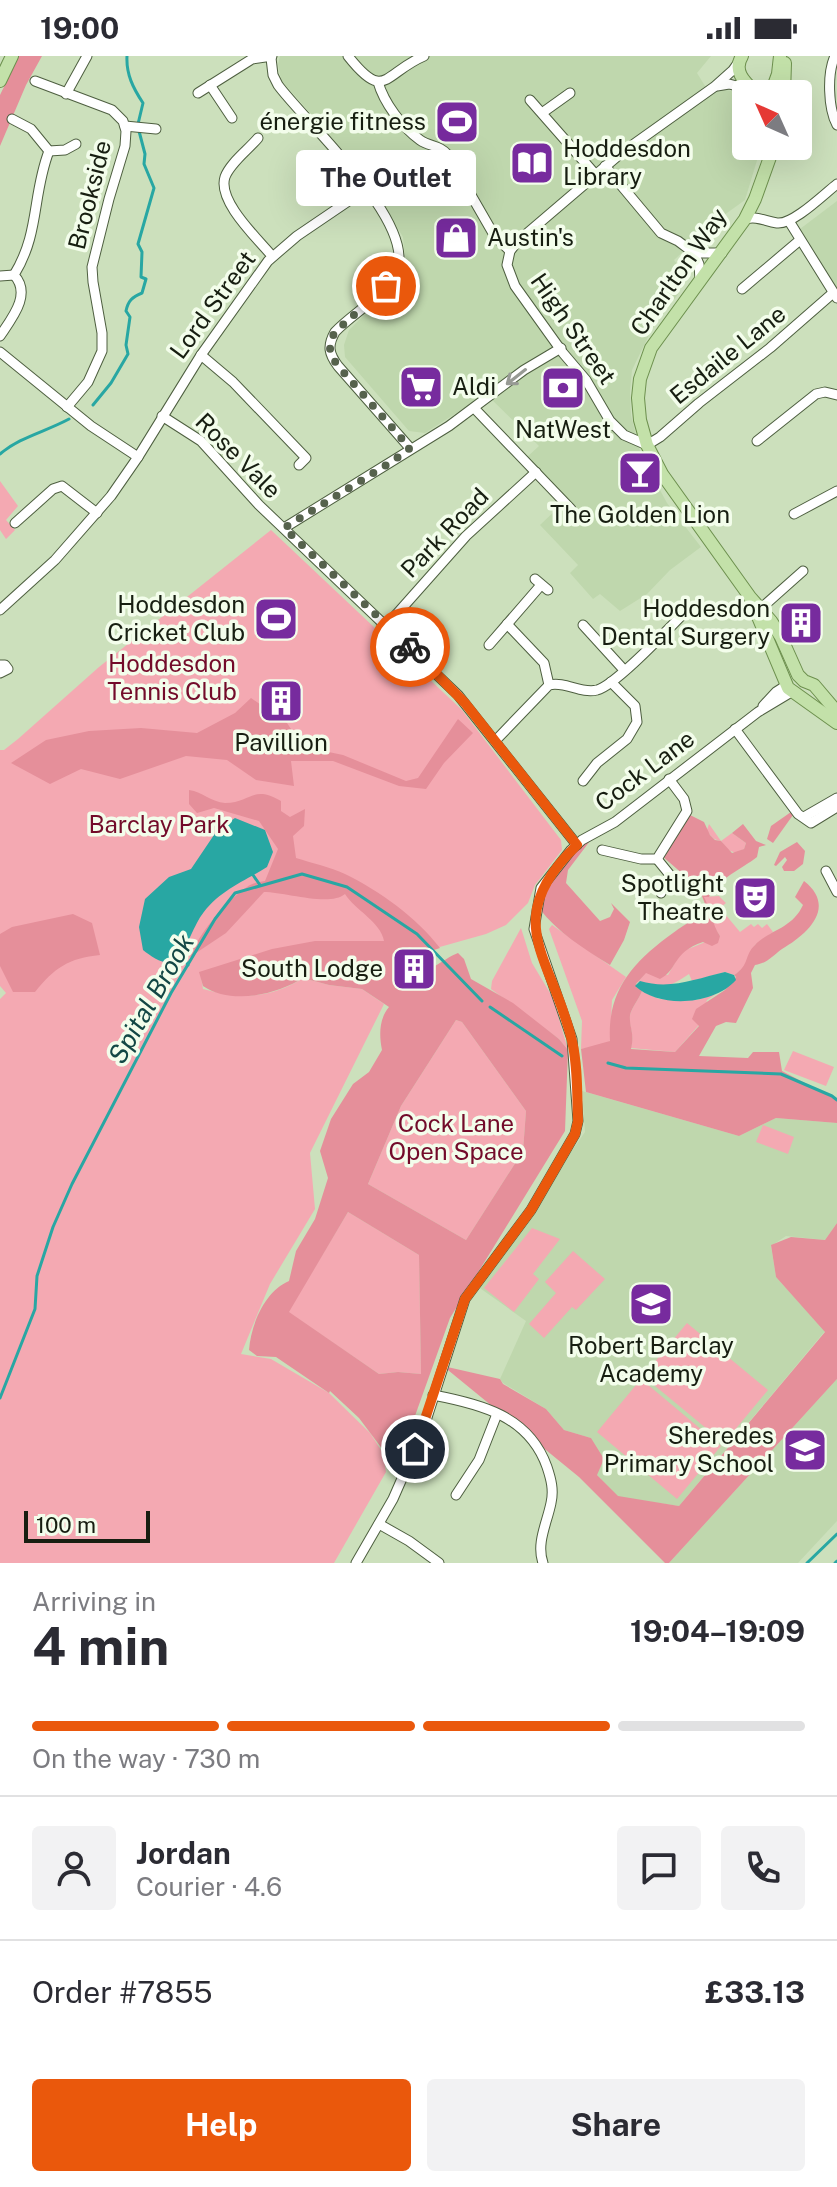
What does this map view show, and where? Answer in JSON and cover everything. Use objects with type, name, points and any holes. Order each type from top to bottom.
[{"type":"main road","points":[[0,81],[12,56]]},
{"type":"main road","points":[[776,80],[782,56]]},
{"type":"main road","points":[[782,56],[783,80]]},
{"type":"main road","points":[[740,59],[740,75],[744,80]]},
{"type":"main road","name":"Charlton Way","points":[[764,174],[766,160]]},
{"type":"main road","name":"Charlton Way","points":[[647,445],[638,408],[642,370],[651,348],[745,219],[769,160]]},
{"type":"main road","points":[[647,445],[662,474],[759,611],[794,684],[837,723]]},
{"type":"main road","points":[[794,684],[814,685],[837,712]]},
{"type":"street","points":[[66,94],[87,56]]},
{"type":"street","name":"High Street","points":[[348,56],[367,78],[378,82],[389,106],[417,138],[440,147],[448,155],[494,235],[510,251],[507,270],[512,280],[586,380],[614,426],[630,439],[647,445]]},
{"type":"street","points":[[378,82],[388,80],[405,60],[424,56]]},
{"type":"street","points":[[835,56],[831,107],[837,125]]},
{"type":"street","points":[[198,93],[252,59],[271,57],[273,75],[283,92],[367,189],[397,238],[400,262],[396,274],[335,332],[329,351],[338,366],[410,448]]},
{"type":"street","points":[[510,251],[595,174],[671,114],[714,87],[740,59]]},
{"type":"street","name":"Brookside","points":[[35,81],[112,110],[132,125],[156,129]]},
{"type":"street","points":[[210,85],[232,118]]},
{"type":"street","points":[[714,87],[732,85]]},
{"type":"street","points":[[542,113],[570,93]]},
{"type":"street","points":[[530,100],[595,174]]},
{"type":"street","points":[[12,119],[33,131],[49,151]]},
{"type":"street","name":"Brookside","points":[[67,407],[88,382],[102,351],[92,267],[132,125]]},
{"type":"street","points":[[258,138],[227,173],[224,190],[230,204],[272,256]]},
{"type":"street","points":[[49,151],[65,150],[76,144]]},
{"type":"street","points":[[14,275],[31,242],[38,188],[49,151]]},
{"type":"street","name":"Lord Street","points":[[0,610],[44,571],[97,513],[138,457],[201,355],[272,256],[303,231],[406,162]]},
{"type":"street","points":[[605,166],[661,233],[694,253],[699,264],[700,281]]},
{"type":"street","points":[[745,219],[767,219],[776,223],[789,221],[837,184]]},
{"type":"street","points":[[755,199],[767,219]]},
{"type":"street","points":[[789,221],[835,296]]},
{"type":"street","points":[[742,289],[800,240]]},
{"type":"street","points":[[694,253],[723,253]]},
{"type":"street","points":[[0,276],[14,275]]},
{"type":"street","points":[[0,336],[22,295],[21,284],[14,275]]},
{"type":"street","name":"Esdaile Lane","points":[[647,445],[835,296]]},
{"type":"street","points":[[284,528],[475,409],[498,388],[561,348]]},
{"type":"street","points":[[0,352],[91,426],[138,457]]},
{"type":"street","points":[[201,355],[233,382],[306,458],[299,465]]},
{"type":"street","points":[[757,441],[816,394],[825,392],[837,395]]},
{"type":"street","points":[[475,409],[571,509]]},
{"type":"street","name":"Rose Vale","points":[[162,416],[201,441],[284,528],[458,695],[577,845]]},
{"type":"street","name":"Park Road","points":[[387,625],[466,536],[536,472]]},
{"type":"street","points":[[15,523],[53,489],[62,486],[97,513]]},
{"type":"street","points":[[794,514],[837,491]]},
{"type":"street","points":[[759,611],[803,571]]},
{"type":"street","points":[[489,645],[541,585]]},
{"type":"street","points":[[496,740],[549,685],[557,683],[591,691],[603,688],[686,611]]},
{"type":"street","points":[[507,624],[544,663],[549,685]]},
{"type":"street","points":[[583,625],[624,670]]},
{"type":"street","points":[[0,665],[8,669],[0,673]]},
{"type":"street","points":[[583,781],[602,759],[627,739],[637,722],[635,706],[611,682]]},
{"type":"street","name":"Cock Lane","points":[[356,1563],[379,1524],[422,1433],[465,1299],[531,1210],[575,1134],[578,1121],[572,1039],[534,929],[541,888],[577,845],[615,822],[794,684]]},
{"type":"street","points":[[735,729],[798,814],[808,820]]},
{"type":"street","points":[[657,859],[687,811],[684,799],[669,779]]},
{"type":"street","points":[[808,820],[837,798]]},
{"type":"street","points":[[808,820],[837,807]]},
{"type":"street","points":[[602,850],[641,859],[657,859]]},
{"type":"street","points":[[657,859],[670,875],[661,893]]},
{"type":"street","points":[[826,871],[837,892]]},
{"type":"street","points":[[433,1395],[469,1402],[497,1414],[534,1439],[548,1472],[552,1496],[541,1541],[543,1563]]},
{"type":"street","points":[[456,1495],[479,1460],[497,1414]]},
{"type":"street","points":[[379,1524],[409,1541],[436,1562]]},
{"type":"shaded area","points":[[19,56],[42,56],[0,146],[0,95]]},
{"type":"shaded area","points":[[280,56],[711,56],[697,73],[710,94],[721,89],[732,91],[732,160],[757,160],[745,200],[688,241],[690,245],[674,260],[679,267],[667,276],[679,293],[652,329],[632,370],[631,415],[641,455],[667,503],[701,547],[670,570],[647,594],[620,611],[600,594],[593,599],[570,573],[578,565],[540,525],[562,504],[526,458],[539,446],[486,394],[425,433],[409,431],[345,357],[344,345],[349,330],[398,281],[405,258],[403,237],[365,175],[281,80]]},
{"type":"shaded area","points":[[837,201],[837,288],[800,229]]},
{"type":"shaded area","points":[[251,698],[287,723],[297,738],[319,750],[343,755],[406,781],[418,778],[458,719],[473,733],[444,763],[426,789],[399,786],[333,761],[291,761],[294,786],[256,780],[227,760],[186,756],[120,779],[81,769],[50,784],[11,763],[46,740],[89,731],[141,728],[197,733],[235,713]]},
{"type":"shaded area","points":[[189,790],[225,803],[264,794],[281,801],[281,811],[290,817],[305,809],[304,826],[293,836],[296,858],[339,872],[371,888],[409,915],[440,948],[425,953],[409,947],[402,957],[403,972],[425,971],[458,953],[464,959],[471,979],[513,1003],[559,1039],[568,1050],[565,1131],[450,1318],[401,1455],[386,1454],[359,1418],[330,1391],[276,1357],[257,1356],[249,1350],[253,1330],[266,1300],[289,1281],[296,1251],[315,1219],[328,1178],[320,1151],[331,1119],[353,1084],[369,1072],[382,1050],[381,1027],[389,1007],[362,989],[303,978],[267,993],[227,995],[203,986],[199,972],[272,949],[315,941],[384,941],[382,934],[345,894],[338,898],[318,899],[264,892],[226,933],[190,957],[206,928],[230,901],[249,886],[265,881],[278,849],[259,821],[214,808],[197,813],[189,804]],"holes":[[[456,1020],[462,1022],[526,1111],[523,1151],[466,1240],[368,1184],[401,1106]],[[348,1212],[419,1255],[421,1374],[379,1374],[289,1312]]]},
{"type":"shaded area","points":[[791,812],[793,815],[773,843],[767,839],[771,826]]},
{"type":"shaded area","points":[[688,814],[704,822],[710,835],[732,853],[744,849],[746,843],[732,833],[743,824],[756,841],[766,845],[759,847],[757,857],[724,880],[709,897],[704,897],[720,936],[718,943],[712,946],[703,942],[693,946],[660,979],[646,973],[636,984],[642,991],[630,1015],[631,1049],[675,1052],[699,1026],[692,1019],[696,1009],[725,990],[755,945],[798,913],[803,905],[795,897],[804,881],[818,900],[815,919],[792,943],[767,961],[755,965],[751,973],[753,988],[736,1023],[726,1022],[716,1026],[699,1056],[748,1058],[753,1052],[779,1052],[782,1071],[837,1100],[837,1123],[776,1118],[739,1136],[586,1092],[581,1049],[610,1041],[613,1007],[625,979],[646,955],[694,918],[705,904],[699,888],[662,856]]},
{"type":"shaded area","points":[[593,837],[568,870],[566,883],[600,921],[610,917],[614,909],[611,903],[630,922],[610,965],[563,933],[539,908],[560,868]]},
{"type":"shaded area","points":[[797,842],[805,851],[803,864],[794,871],[784,871],[785,857],[774,865],[780,852]]},
{"type":"shaded area","points":[[73,914],[92,923],[100,955],[63,966],[35,992],[13,992],[0,966],[0,934],[12,927]]},
{"type":"shaded area","name":"Robert Barclay Academy","points":[[582,1091],[739,1136],[776,1118],[837,1123],[837,1223],[825,1240],[786,1236],[771,1246],[776,1277],[825,1331],[679,1506],[618,1497],[597,1475],[591,1438],[564,1430],[546,1409],[503,1383],[500,1379],[526,1321],[477,1286],[585,1132]]},
{"type":"shaded area","points":[[837,1223],[837,1379],[669,1563],[665,1563],[579,1477],[443,1366],[500,1379],[503,1384],[546,1409],[564,1430],[591,1438],[604,1459],[597,1475],[618,1496],[679,1506],[825,1332],[776,1277],[771,1245],[791,1237],[825,1240]]},
{"type":"shaded area","name":"Sheredes Primary School","points":[[837,1379],[837,1521],[798,1563],[669,1563]]},
{"type":"green space","points":[[0,481],[18,506],[6,520],[15,530],[6,539],[0,530]]},
{"type":"green space","points":[[271,530],[462,710],[561,840],[562,850],[535,885],[528,903],[506,925],[486,934],[429,950],[324,949],[201,977],[203,989],[242,995],[279,990],[303,978],[362,989],[384,1004],[310,1153],[315,1209],[270,1284],[241,1354],[271,1359],[329,1393],[370,1433],[383,1453],[386,1472],[334,1563],[0,1563],[0,999],[6,993],[0,986],[0,750],[18,739],[99,667]]},
{"type":"green space","points":[[709,824],[721,841],[710,835],[707,830]]},
{"type":"green space","points":[[732,833],[746,843],[744,849],[736,853],[728,850],[721,841]]},
{"type":"green space","points":[[719,896],[726,903],[720,908],[740,932],[751,924],[762,928],[767,924],[773,932],[755,945],[743,969],[734,975],[725,972],[692,981],[689,974],[665,986],[638,982],[646,972],[668,975],[681,952],[720,936],[703,897]]},
{"type":"green space","points":[[552,925],[626,977],[612,1000],[610,1041],[606,1044],[581,1049],[582,1021],[549,929]]},
{"type":"green space","points":[[521,928],[532,963],[553,998],[568,1050],[559,1039],[491,989],[492,981]]},
{"type":"green space","points":[[642,991],[659,999],[697,1000],[716,994],[707,1000],[699,1025],[675,1052],[631,1048],[630,1015]]},
{"type":"green space","name":"Cock Lane Open Space","points":[[456,1020],[462,1022],[526,1111],[523,1151],[466,1240],[368,1184],[401,1106]]},
{"type":"green space","points":[[793,1051],[834,1067],[826,1086],[784,1070]]},
{"type":"green space","points":[[763,1125],[794,1137],[788,1154],[756,1142]]},
{"type":"green space","points":[[348,1212],[419,1255],[421,1374],[379,1374],[288,1312]]},
{"type":"green space","points":[[532,1228],[560,1239],[533,1274],[539,1279],[514,1312],[484,1288]]},
{"type":"green space","points":[[573,1251],[605,1279],[576,1310],[572,1307],[544,1338],[529,1324],[556,1293],[545,1282]]},
{"type":"green space","points":[[687,1323],[768,1390],[724,1443],[643,1376]]},
{"type":"green space","points":[[641,1379],[721,1446],[677,1499],[597,1432]]},
{"type":"water","points":[[235,818],[265,830],[273,852],[267,867],[231,888],[208,907],[198,920],[178,961],[168,963],[155,958],[143,950],[139,927],[145,899],[169,877],[191,869],[218,829]]},
{"type":"water","points":[[725,972],[734,975],[736,980],[714,995],[701,999],[672,1001],[658,998],[635,986],[640,981],[672,984]]},
{"type":"waterway","points":[[127,56],[131,81],[143,103],[138,124]]},
{"type":"waterway","points":[[93,405],[128,354],[126,345],[130,317],[126,311],[131,300],[142,293],[146,279],[141,277],[142,252],[138,244],[154,188],[144,164],[145,154],[139,131]]},
{"type":"waterway","points":[[0,454],[24,439],[69,419]]},
{"type":"waterway","name":"Spital Brook","points":[[0,1398],[35,1309],[37,1276],[53,1227],[72,1184],[171,993],[215,919],[235,893],[302,874],[347,887],[417,934],[482,1001]]},
{"type":"waterway","points":[[253,875],[260,885]]},
{"type":"waterway","points":[[182,956],[188,965]]},
{"type":"waterway","name":"Spital Brook","points":[[490,1007],[562,1056]]},
{"type":"waterway","name":"Spital Brook","points":[[608,1063],[626,1068],[781,1074],[837,1100]]},
{"type":"waterway","points":[[807,1563],[837,1534]]},
{"type":"way so far","points":[[386,286],[335,332],[329,351],[338,366],[410,448],[284,528],[410,647]]},
{"type":"place","name":"énergie fitness","points":[[457,122]]},
{"type":"place","name":"Hoddesdon Library","points":[[532,163]]},
{"type":"place","name":"Austin's","points":[[456,238]]},
{"type":"place","name":"The Outlet","points":[[386,286]]},
{"type":"place","name":"Aldi","points":[[421,387]]},
{"type":"place","name":"NatWest","points":[[563,388]]},
{"type":"place","name":"The Golden Lion","points":[[640,473]]},
{"type":"place","name":"Hoddesdon Cricket Club","points":[[276,619]]},
{"type":"place","name":"Hoddesdon Dental Surgery","points":[[801,623]]},
{"type":"place","name":"Pavillion","points":[[281,701]]},
{"type":"place","name":"Spotlight Theatre","points":[[755,898]]},
{"type":"place","name":"South Lodge","points":[[414,969]]},
{"type":"place","name":"Robert Barclay Academy","points":[[651,1304]]},
{"type":"place","name":"Sheredes Primary School","points":[[805,1450]]},
{"type":"route","points":[[410,647],[465,703],[577,845],[541,888],[534,929],[572,1039],[578,1121],[575,1134],[531,1210],[465,1299],[415,1449]]},
{"type":"park label","name":"Hoddesdon Tennis Club","points":[[172,678]]},
{"type":"park label","name":"Barclay Park","points":[[159,825]]}]
